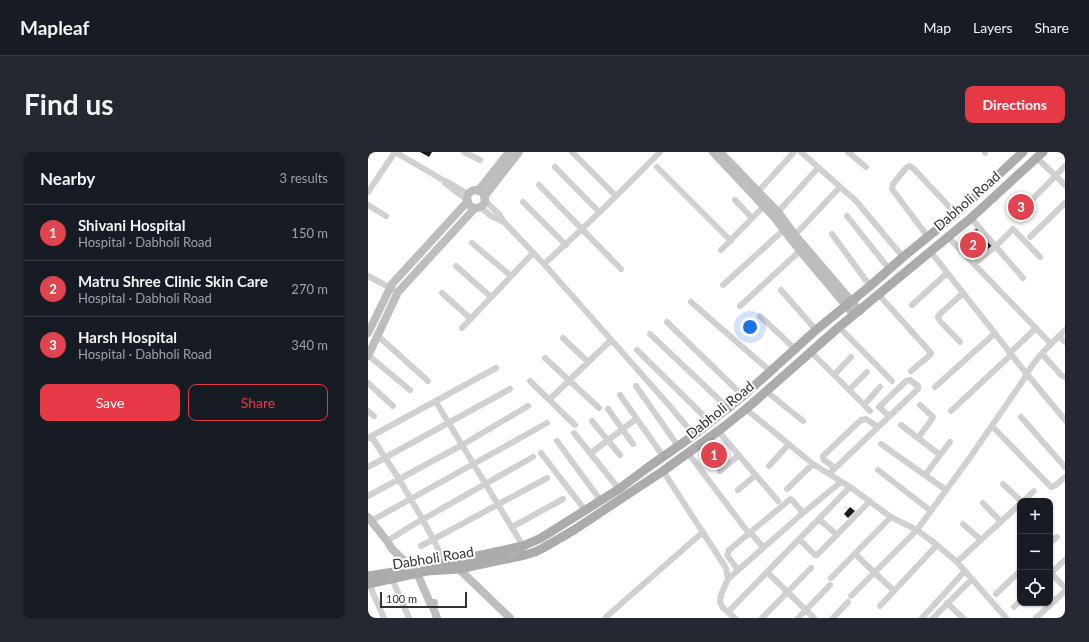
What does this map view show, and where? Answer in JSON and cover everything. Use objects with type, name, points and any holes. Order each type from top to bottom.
[{"type":"main road","name":"Dabholi Road","points":[[368,581],[392,579],[445,562],[523,546],[541,538],[601,501],[711,423],[816,330],[870,286],[903,256],[956,214],[1023,152]]},
{"type":"main road","name":"Dabholi Road","points":[[368,581],[418,570],[459,569],[525,555],[539,550],[574,530],[688,454],[746,409],[839,327],[971,218],[1040,155]]},
{"type":"street","points":[[368,192],[395,152],[443,180],[450,187],[468,199],[470,205],[480,200],[509,152]]},
{"type":"street","points":[[464,152],[480,160]]},
{"type":"street","points":[[410,390],[368,356],[398,292],[480,200],[519,152]]},
{"type":"street","points":[[572,152],[616,196]]},
{"type":"street","points":[[544,264],[583,229],[660,152]]},
{"type":"street","points":[[713,152],[766,204],[778,212],[786,228],[802,249],[857,313]]},
{"type":"street","points":[[720,152],[756,194]]},
{"type":"street","points":[[756,194],[794,152]]},
{"type":"street","points":[[800,152],[860,205],[903,256]]},
{"type":"street","points":[[848,152],[866,166]]},
{"type":"street","points":[[1040,155],[1055,176],[1065,185]]},
{"type":"street","points":[[928,237],[892,189],[893,184],[906,168],[909,166],[913,168],[956,214]]},
{"type":"street","points":[[1026,206],[1065,166]]},
{"type":"street","points":[[555,167],[599,212]]},
{"type":"street","points":[[657,167],[730,240]]},
{"type":"street","points":[[778,212],[818,168]]},
{"type":"street","points":[[539,185],[621,269]]},
{"type":"street","points":[[795,235],[840,187]]},
{"type":"street","points":[[368,333],[392,284],[468,199],[472,191],[491,216],[504,222],[544,264],[694,435]]},
{"type":"street","points":[[735,200],[752,218]]},
{"type":"street","points":[[523,202],[566,245]]},
{"type":"street","points":[[1030,237],[1065,203]]},
{"type":"street","points":[[721,250],[766,204]]},
{"type":"street","points":[[766,204],[774,217],[795,235],[802,249]]},
{"type":"street","points":[[368,205],[386,216]]},
{"type":"street","points":[[847,216],[889,269]]},
{"type":"street","points":[[971,218],[1023,278]]},
{"type":"street","points":[[723,285],[786,228]]},
{"type":"street","points":[[974,264],[996,246],[1013,229],[1040,257]]},
{"type":"street","points":[[832,234],[870,286]]},
{"type":"street","points":[[948,237],[1051,344]]},
{"type":"street","points":[[472,243],[511,276]]},
{"type":"street","points":[[740,306],[802,249]]},
{"type":"street","points":[[931,252],[995,333],[1013,352],[1026,373],[1065,420]]},
{"type":"street","points":[[462,328],[533,253]]},
{"type":"street","points":[[456,266],[491,297]]},
{"type":"street","points":[[912,305],[948,273]]},
{"type":"street","points":[[368,276],[398,292]]},
{"type":"street","points":[[782,290],[816,330]]},
{"type":"street","points":[[442,293],[471,319]]},
{"type":"street","points":[[960,342],[938,317],[963,293]]},
{"type":"street","points":[[879,295],[930,353],[930,355],[911,371]]},
{"type":"street","points":[[691,302],[770,371]]},
{"type":"street","points":[[760,316],[795,349]]},
{"type":"street","points":[[667,322],[743,396]]},
{"type":"street","points":[[839,327],[892,380]]},
{"type":"street","points":[[952,412],[1036,328]]},
{"type":"street","points":[[833,618],[917,530],[992,426],[1035,360],[1065,330]]},
{"type":"street","points":[[935,387],[995,333]]},
{"type":"street","points":[[650,334],[728,408]]},
{"type":"street","points":[[378,336],[428,381]]},
{"type":"street","points":[[1059,336],[1065,342]]},
{"type":"street","points":[[563,338],[588,362]]},
{"type":"street","points":[[549,400],[611,340]]},
{"type":"street","points":[[637,350],[711,423]]},
{"type":"street","points":[[811,352],[870,411]]},
{"type":"street","points":[[1042,354],[1062,376],[1065,377]]},
{"type":"street","points":[[834,374],[851,357]]},
{"type":"street","points":[[545,358],[599,408]]},
{"type":"street","points":[[445,562],[399,479],[370,437],[496,368]]},
{"type":"street","points":[[849,390],[867,372]]},
{"type":"street","points":[[829,474],[918,389],[918,386],[910,380],[906,381],[879,406],[889,416]]},
{"type":"street","points":[[530,381],[575,425]]},
{"type":"street","points":[[368,383],[393,406]]},
{"type":"street","points":[[636,386],[678,446]]},
{"type":"street","points":[[864,405],[880,388]]},
{"type":"street","points":[[368,467],[510,389]]},
{"type":"street","points":[[766,391],[803,421]]},
{"type":"street","points":[[620,395],[663,456]]},
{"type":"street","points":[[436,402],[523,546]]},
{"type":"street","points":[[918,438],[933,417],[920,405]]},
{"type":"street","points":[[368,496],[462,445],[528,406]]},
{"type":"street","points":[[608,409],[633,444]]},
{"type":"street","points":[[746,409],[813,464],[870,501],[891,517],[917,530],[937,545],[957,562],[1006,618]]},
{"type":"street","points":[[368,411],[374,416]]},
{"type":"street","points":[[1021,417],[1065,466]]},
{"type":"street","points":[[591,454],[636,419]]},
{"type":"street","points":[[835,468],[824,460],[823,456],[864,419],[878,427]]},
{"type":"street","points":[[592,421],[620,455]]},
{"type":"street","points":[[437,618],[433,598],[418,570],[392,549],[370,519],[411,499],[547,423]]},
{"type":"street","points":[[901,425],[940,455]]},
{"type":"street","points":[[992,426],[1051,487],[1056,486],[1065,477]]},
{"type":"street","points":[[718,431],[778,501]]},
{"type":"street","points":[[574,433],[619,489]]},
{"type":"street","points":[[557,441],[601,501]]},
{"type":"street","points":[[924,475],[950,442]]},
{"type":"street","points":[[769,466],[789,444]]},
{"type":"street","points":[[881,444],[946,490]]},
{"type":"street","points":[[541,453],[585,510]]},
{"type":"street","points":[[688,454],[763,547]]},
{"type":"street","points":[[720,471],[739,456]]},
{"type":"street","points":[[387,541],[533,457]]},
{"type":"street","points":[[787,489],[813,464]]},
{"type":"street","points":[[878,470],[931,511]]},
{"type":"street","points":[[663,471],[726,568],[728,578]]},
{"type":"street","points":[[738,490],[756,475]]},
{"type":"street","points":[[420,546],[547,478]]},
{"type":"street","points":[[736,618],[723,608],[720,602],[721,595],[728,578],[841,482]]},
{"type":"street","points":[[1003,484],[1019,498]]},
{"type":"street","points":[[728,612],[850,488]]},
{"type":"street","points":[[1026,498],[1034,491]]},
{"type":"street","points":[[512,528],[563,499]]},
{"type":"street","points":[[738,570],[727,553],[749,531],[790,500],[792,500],[803,513]]},
{"type":"street","points":[[799,539],[815,555],[817,555],[870,501]]},
{"type":"street","points":[[983,504],[1001,522]]},
{"type":"street","points":[[957,562],[1017,507]]},
{"type":"street","points":[[830,578],[891,517]]},
{"type":"street","points":[[819,519],[836,535]]},
{"type":"street","points":[[963,524],[981,540]]},
{"type":"street","points":[[606,617],[703,532]]},
{"type":"street","points":[[1053,540],[1057,537]]},
{"type":"street","points":[[880,606],[937,545]]},
{"type":"street","points":[[855,554],[894,591]]},
{"type":"street","points":[[1053,570],[1065,560]]},
{"type":"street","points":[[762,618],[811,568]]},
{"type":"street","points":[[459,569],[510,618]]},
{"type":"street","points":[[922,618],[965,571]]},
{"type":"street","points":[[767,572],[814,618]]},
{"type":"street","points":[[996,594],[1017,575]]},
{"type":"street","points":[[1036,618],[1065,590],[1053,576]]},
{"type":"street","points":[[392,579],[410,618]]},
{"type":"street","points":[[933,618],[972,579]]},
{"type":"street","points":[[368,581],[384,618]]},
{"type":"street","points":[[798,618],[830,585]]},
{"type":"street","points":[[948,604],[963,618]]},
{"type":"building","points":[[420,152],[432,152],[429,157]]},
{"type":"building","points":[[1021,203],[1028,208],[1024,213],[1017,208]]},
{"type":"building","points":[[977,228],[993,247],[976,261],[960,242]]},
{"type":"building","points":[[715,449],[721,458],[716,462],[709,454]]},
{"type":"building","points":[[850,507],[855,511],[848,518],[844,514]]},
{"type":"place","name":"Harsh Hospital","points":[[1021,207]]},
{"type":"place","name":"Matru Shree Clinic Skin Care","points":[[973,245]]},
{"type":"place","name":"Shivani Hospital","points":[[714,455]]}]
